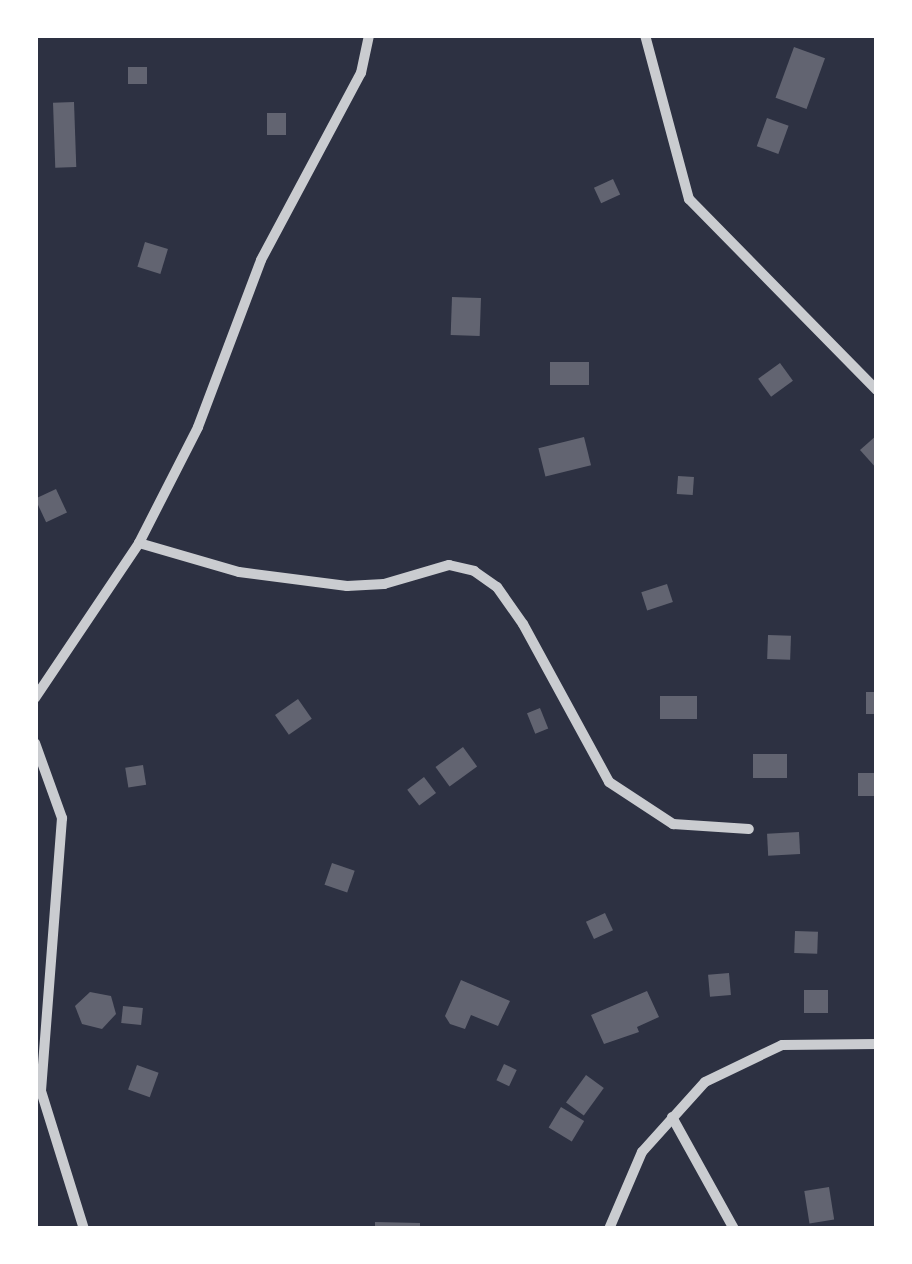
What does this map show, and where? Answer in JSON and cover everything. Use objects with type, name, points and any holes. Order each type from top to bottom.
[{"type":"street","points":[[35,698],[139,543],[198,427],[261,260],[361,73],[369,35]]},
{"type":"street","points":[[645,35],[690,200],[877,390]]},
{"type":"street","points":[[139,543],[239,572],[348,586],[384,584],[448,565],[474,571],[496,587],[523,624],[609,782],[673,824],[749,830]]},
{"type":"street","points":[[35,743],[62,818],[41,1091],[84,1229]]},
{"type":"street","points":[[610,1229],[642,1152],[705,1082],[782,1045],[877,1044]]},
{"type":"street","points":[[672,1117],[734,1229]]},
{"type":"building","points":[[794,47],[825,58],[807,109],[776,98]]},
{"type":"building","points":[[128,67],[147,67],[147,84],[128,84]]},
{"type":"building","points":[[74,102],[76,167],[55,168],[53,103]]},
{"type":"building","points":[[267,113],[286,113],[286,135],[267,135]]},
{"type":"building","points":[[767,118],[789,126],[778,154],[757,146]]},
{"type":"building","points":[[613,179],[620,194],[601,203],[594,188]]},
{"type":"building","points":[[145,242],[168,249],[160,274],[137,267]]},
{"type":"building","points":[[452,297],[481,298],[480,336],[451,335]]},
{"type":"building","points":[[550,362],[589,362],[589,385],[550,385]]},
{"type":"building","points":[[780,363],[793,381],[771,397],[758,379]]},
{"type":"building","points":[[877,435],[877,469],[860,450]]},
{"type":"building","points":[[584,437],[591,465],[545,477],[538,448]]},
{"type":"building","points":[[678,476],[694,477],[693,495],[677,494]]},
{"type":"building","points":[[56,489],[67,513],[46,522],[35,499]]},
{"type":"building","points":[[667,584],[673,602],[647,610],[641,592]]},
{"type":"building","points":[[768,635],[791,636],[790,660],[767,659]]},
{"type":"building","points":[[866,692],[877,692],[877,714],[866,714]]},
{"type":"building","points":[[660,696],[697,696],[697,719],[660,719]]},
{"type":"building","points":[[298,699],[312,719],[289,735],[275,715]]},
{"type":"building","points":[[540,708],[548,728],[535,734],[527,713]]},
{"type":"building","points":[[463,747],[477,766],[450,786],[435,767]]},
{"type":"building","points":[[753,754],[787,754],[787,778],[753,778]]},
{"type":"building","points":[[143,765],[146,785],[128,788],[125,768]]},
{"type":"building","points":[[858,773],[877,773],[877,796],[858,796]]},
{"type":"building","points":[[424,777],[436,793],[419,806],[407,790]]},
{"type":"building","points":[[799,832],[800,854],[768,856],[767,834]]},
{"type":"building","points":[[332,863],[355,871],[347,893],[325,885]]},
{"type":"building","points":[[605,913],[613,930],[594,939],[586,922]]},
{"type":"building","points":[[795,931],[818,932],[817,954],[794,953]]},
{"type":"building","points":[[729,973],[731,995],[710,997],[708,975]]},
{"type":"building","points":[[461,980],[510,1001],[498,1026],[471,1015],[465,1029],[450,1024],[445,1016]]},
{"type":"building","points":[[804,990],[828,990],[828,1013],[804,1013]]},
{"type":"building","points":[[647,991],[659,1017],[637,1027],[639,1032],[604,1044],[591,1015]]},
{"type":"building","points":[[90,992],[111,996],[116,1014],[102,1029],[82,1024],[75,1006]]},
{"type":"building","points":[[123,1006],[143,1008],[141,1025],[121,1023]]},
{"type":"building","points":[[504,1064],[517,1070],[509,1086],[496,1080]]},
{"type":"building","points":[[137,1065],[159,1073],[150,1097],[128,1089]]},
{"type":"building","points":[[586,1075],[604,1088],[584,1115],[566,1103]]},
{"type":"building","points":[[561,1107],[584,1121],[572,1141],[549,1128]]},
{"type":"building","points":[[829,1187],[834,1220],[809,1224],[804,1191]]},
{"type":"building","points":[[375,1222],[420,1223],[420,1229],[375,1229]]}]
